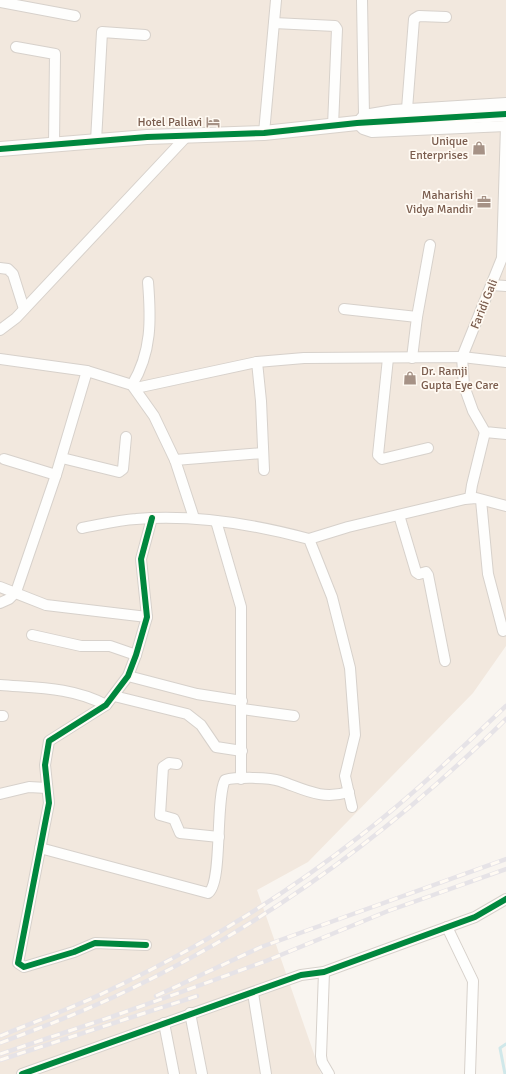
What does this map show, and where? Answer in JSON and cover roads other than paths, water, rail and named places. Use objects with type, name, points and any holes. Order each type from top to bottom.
[{"type":"street","points":[[264,133],[276,0]]},
{"type":"street","points":[[362,0],[363,129],[372,132],[506,126]]},
{"type":"street","points":[[0,2],[74,16]]},
{"type":"street","points":[[407,109],[414,19],[419,16],[446,17]]},
{"type":"street","points":[[274,23],[336,26],[333,126]]},
{"type":"street","points":[[96,141],[102,32],[146,35]]},
{"type":"street","points":[[16,47],[55,54],[54,144]]},
{"type":"street","points":[[0,149],[147,137],[186,137],[264,133],[333,126],[407,109],[506,103]]},
{"type":"street","points":[[364,120],[506,114]]},
{"type":"street","name":"Faridi Gali","points":[[485,432],[473,411],[464,386],[462,357],[502,258],[504,233],[506,126]]},
{"type":"street","points":[[0,330],[16,318],[186,137]]},
{"type":"street","points":[[412,358],[417,317],[430,245]]},
{"type":"street","points":[[0,268],[8,269],[13,274],[24,309]]},
{"type":"street","points":[[134,386],[143,362],[150,330],[148,282]]},
{"type":"street","points":[[491,285],[506,286]]},
{"type":"street","points":[[344,309],[417,317]]},
{"type":"street","points":[[0,320],[16,318]]},
{"type":"street","points":[[0,359],[87,371],[134,386],[257,362],[304,358],[462,357],[506,362]]},
{"type":"street","points":[[388,358],[378,455],[382,459],[428,448]]},
{"type":"street","points":[[257,362],[261,401],[264,470]]},
{"type":"street","points":[[0,604],[9,599],[16,592],[62,458],[87,371]]},
{"type":"street","points":[[134,386],[154,416],[175,460],[194,518]]},
{"type":"street","points":[[503,631],[488,574],[476,499],[472,485],[485,432],[506,434]]},
{"type":"street","points":[[62,458],[119,472],[123,469],[126,437]]},
{"type":"street","points":[[175,460],[263,453]]},
{"type":"street","points":[[4,459],[56,476]]},
{"type":"street","points":[[82,528],[136,519],[194,518],[273,529],[309,539],[399,514],[476,499],[506,506]]},
{"type":"street","points":[[399,514],[416,572],[418,574],[426,572],[428,575],[445,661]]},
{"type":"street","points":[[146,945],[95,943],[68,954],[21,966],[19,959],[48,803],[45,765],[49,741],[106,705],[128,676],[147,617],[141,559],[152,518]]},
{"type":"street","points":[[216,521],[241,608],[241,779]]},
{"type":"street","points":[[309,539],[332,597],[350,668],[355,735],[345,776],[352,807]]},
{"type":"street","points":[[0,587],[46,605],[147,617]]},
{"type":"street","points":[[32,635],[81,646],[110,646],[136,655]]},
{"type":"street","points":[[128,676],[242,705],[294,716]]},
{"type":"street","points":[[0,684],[74,692],[90,696],[106,705]]},
{"type":"street","points":[[114,696],[187,714],[201,725],[216,747],[242,751]]},
{"type":"street","points":[[177,764],[168,764],[162,767],[160,815],[174,819],[180,833],[219,837]]},
{"type":"street","points":[[40,848],[208,893],[212,887],[219,837],[224,782],[228,779],[276,780],[313,794],[335,795],[349,792]]},
{"type":"street","points":[[0,794],[29,787],[47,788]]},
{"type":"street","points":[[22,1074],[164,1022],[253,993],[301,975],[324,972],[484,913],[506,899]]},
{"type":"street","points":[[447,927],[473,981],[470,1074]]},
{"type":"street","points":[[324,972],[321,1056],[322,1062],[329,1074]]},
{"type":"street","points":[[253,993],[266,1074]]},
{"type":"street","points":[[190,1013],[202,1074]]},
{"type":"street","points":[[164,1022],[174,1074]]},
{"type":"waterway","points":[[505,1074],[500,1048],[506,1044]]},
{"type":"railway","points":[[0,1036],[102,994],[148,971],[211,937],[273,899],[332,858],[379,821],[435,773],[506,706]]},
{"type":"railway","points":[[0,1043],[75,1014],[118,995],[172,968],[224,939],[275,907],[324,874],[372,838],[418,800],[506,719]]},
{"type":"railway","points":[[156,996],[261,947],[506,859]]},
{"type":"railway","points":[[0,1054],[195,987],[266,961],[388,911],[506,869]]},
{"type":"railway","points":[[0,1060],[197,996]]},
{"type":"place","name":"Hotel Pallavi","points":[[213,122]]},
{"type":"place","name":"Unique Enterprises","points":[[479,148]]},
{"type":"place","name":"Maharishi Vidya Mandir","points":[[484,202]]},
{"type":"place","name":"Dr. Ramji Gupta Eye Care","points":[[410,378]]}]
